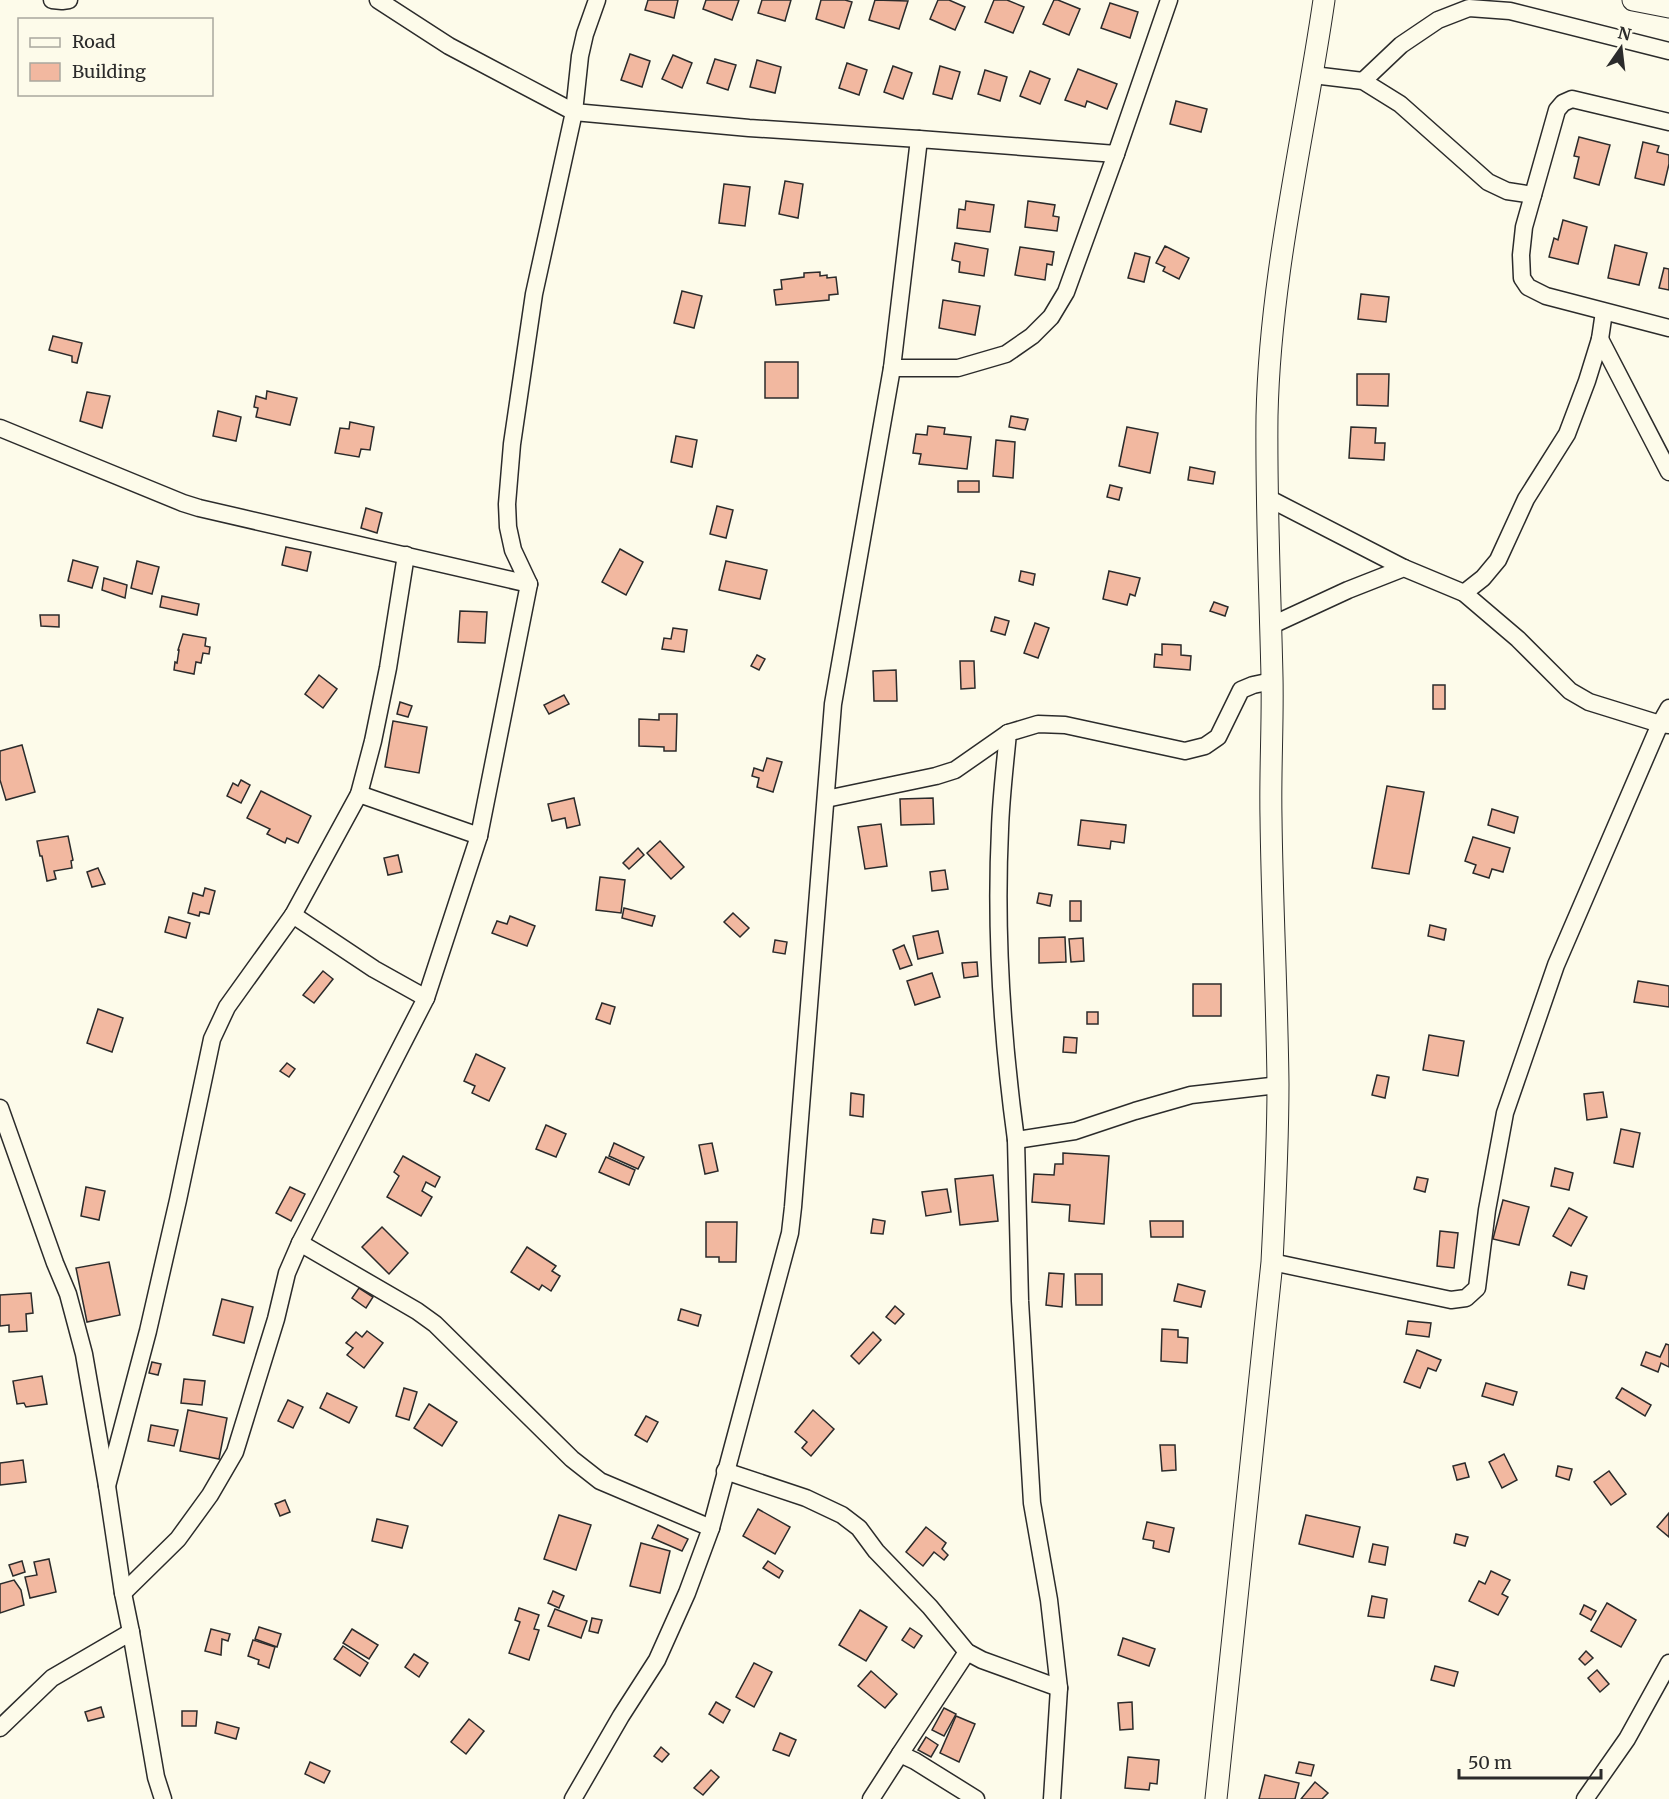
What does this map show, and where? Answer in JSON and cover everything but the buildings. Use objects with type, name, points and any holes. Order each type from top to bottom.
[{"type":"street","points":[[52,0],[69,0]]},
{"type":"street","points":[[378,0],[449,46],[574,112],[749,128],[1116,154]]},
{"type":"street","points":[[123,1593],[178,1539],[210,1495],[235,1452],[276,1319],[287,1273],[300,1243],[426,998],[479,836],[529,584],[513,550],[508,527],[507,504],[512,444],[534,294],[574,112],[580,56],[597,0]]},
{"type":"street","points":[[891,368],[958,368],[1006,354],[1032,336],[1051,317],[1066,292],[1169,0]]},
{"type":"street","points":[[1216,1799],[1272,1262],[1276,1179],[1278,1085],[1271,815],[1272,681],[1267,415],[1274,311],[1282,240],[1313,75],[1324,0]]},
{"type":"street","points":[[1633,0],[1669,8]]},
{"type":"street","points":[[1363,81],[1401,45],[1438,20],[1469,8],[1510,11],[1669,51]]},
{"type":"street","points":[[1313,75],[1363,81],[1400,104],[1488,182],[1507,191],[1533,195]]},
{"type":"street","points":[[1669,122],[1572,99],[1563,103],[1557,110],[1524,226],[1521,255],[1522,278],[1528,286],[1546,296],[1669,328]]},
{"type":"street","points":[[573,1799],[621,1716],[657,1660],[687,1593],[711,1528],[789,1233],[793,1207],[833,704],[891,368],[919,140]]},
{"type":"street","points":[[1464,593],[1483,578],[1498,560],[1526,498],[1567,434],[1600,339],[1604,312]]},
{"type":"street","points":[[1600,339],[1669,472]]},
{"type":"street","points":[[0,428],[191,505],[529,584]]},
{"type":"street","points":[[1268,498],[1404,568],[1464,593],[1518,639],[1570,692],[1589,702],[1664,724]]},
{"type":"street","points":[[107,1486],[148,1331],[212,1039],[227,1007],[293,915],[359,794],[373,741],[406,555]]},
{"type":"street","points":[[1270,626],[1348,590],[1404,568]]},
{"type":"street","points":[[826,800],[955,770],[1008,733],[1038,724],[1065,725],[1185,751],[1205,746],[1218,737],[1241,690],[1272,681]]},
{"type":"street","points":[[1272,1262],[1451,1300],[1466,1299],[1477,1288],[1487,1210],[1505,1113],[1556,965],[1664,724],[1669,708]]},
{"type":"street","points":[[1008,733],[1000,829],[999,950],[1006,1071],[1016,1140],[1020,1311],[1032,1503],[1048,1600],[1059,1688],[1052,1799]]},
{"type":"street","points":[[359,794],[479,836]]},
{"type":"street","points":[[293,915],[375,969],[426,998]]},
{"type":"street","points":[[1016,1140],[1075,1131],[1191,1095],[1278,1085]]},
{"type":"street","points":[[0,1108],[68,1294],[84,1354],[123,1593],[156,1777],[163,1799]]},
{"type":"street","points":[[300,1243],[417,1311],[435,1324],[572,1459],[600,1481],[711,1528]]},
{"type":"street","points":[[725,1471],[806,1498],[842,1515],[859,1528],[876,1551],[930,1606],[967,1652],[982,1660],[1059,1688]]},
{"type":"street","points":[[0,1728],[52,1678],[131,1632]]},
{"type":"street","points":[[871,1799],[967,1652]]},
{"type":"street","points":[[1585,1799],[1627,1739],[1669,1663]]},
{"type":"street","points":[[900,1754],[976,1799]]}]
